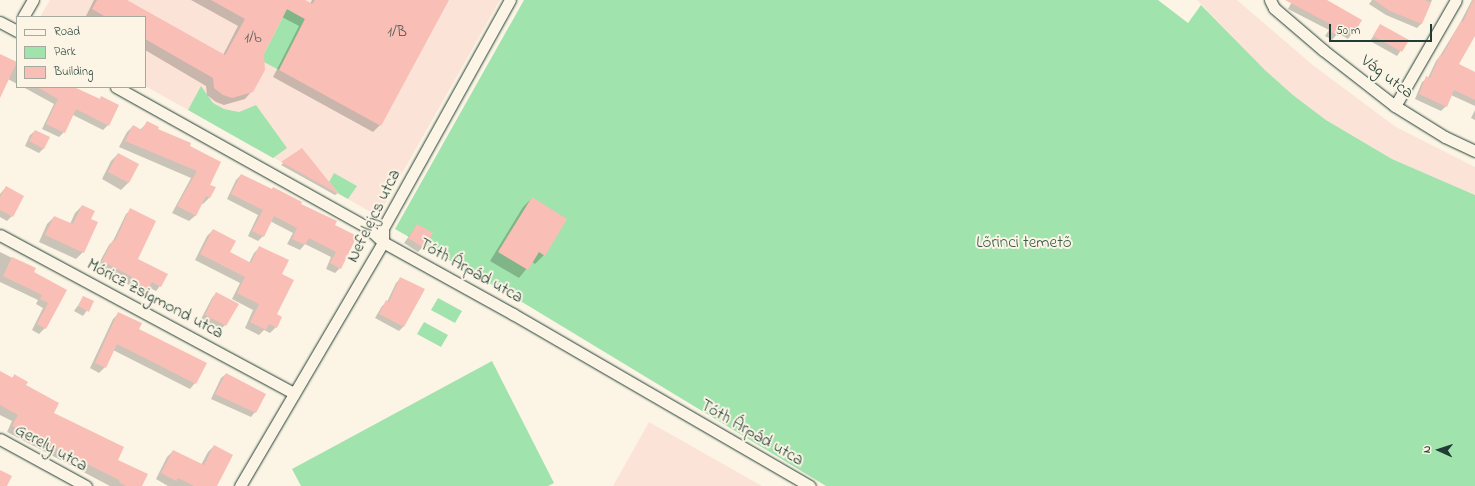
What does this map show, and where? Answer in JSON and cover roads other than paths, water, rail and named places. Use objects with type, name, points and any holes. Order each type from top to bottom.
[{"type":"street","points":[[24,16],[33,0]]},
{"type":"street","name":"Nefelejcs utca","points":[[240,486],[383,242],[383,228],[510,0]]},
{"type":"street","name":"Vág utca","points":[[1270,0],[1274,8],[1323,50],[1395,106],[1445,137],[1475,151]]},
{"type":"street","points":[[1395,106],[1456,0]]},
{"type":"street","points":[[0,22],[16,30]]},
{"type":"street","name":"Tóth Árpád utca","points":[[118,88],[367,227],[383,242],[513,314],[810,486]]},
{"type":"street","name":"Móricz Zsigmond utca","points":[[0,234],[294,393]]},
{"type":"street","name":"Gerely utca","points":[[0,439],[86,486]]},
{"type":"park label","name":"Lőrinci temető","points":[[1024,243]]}]
